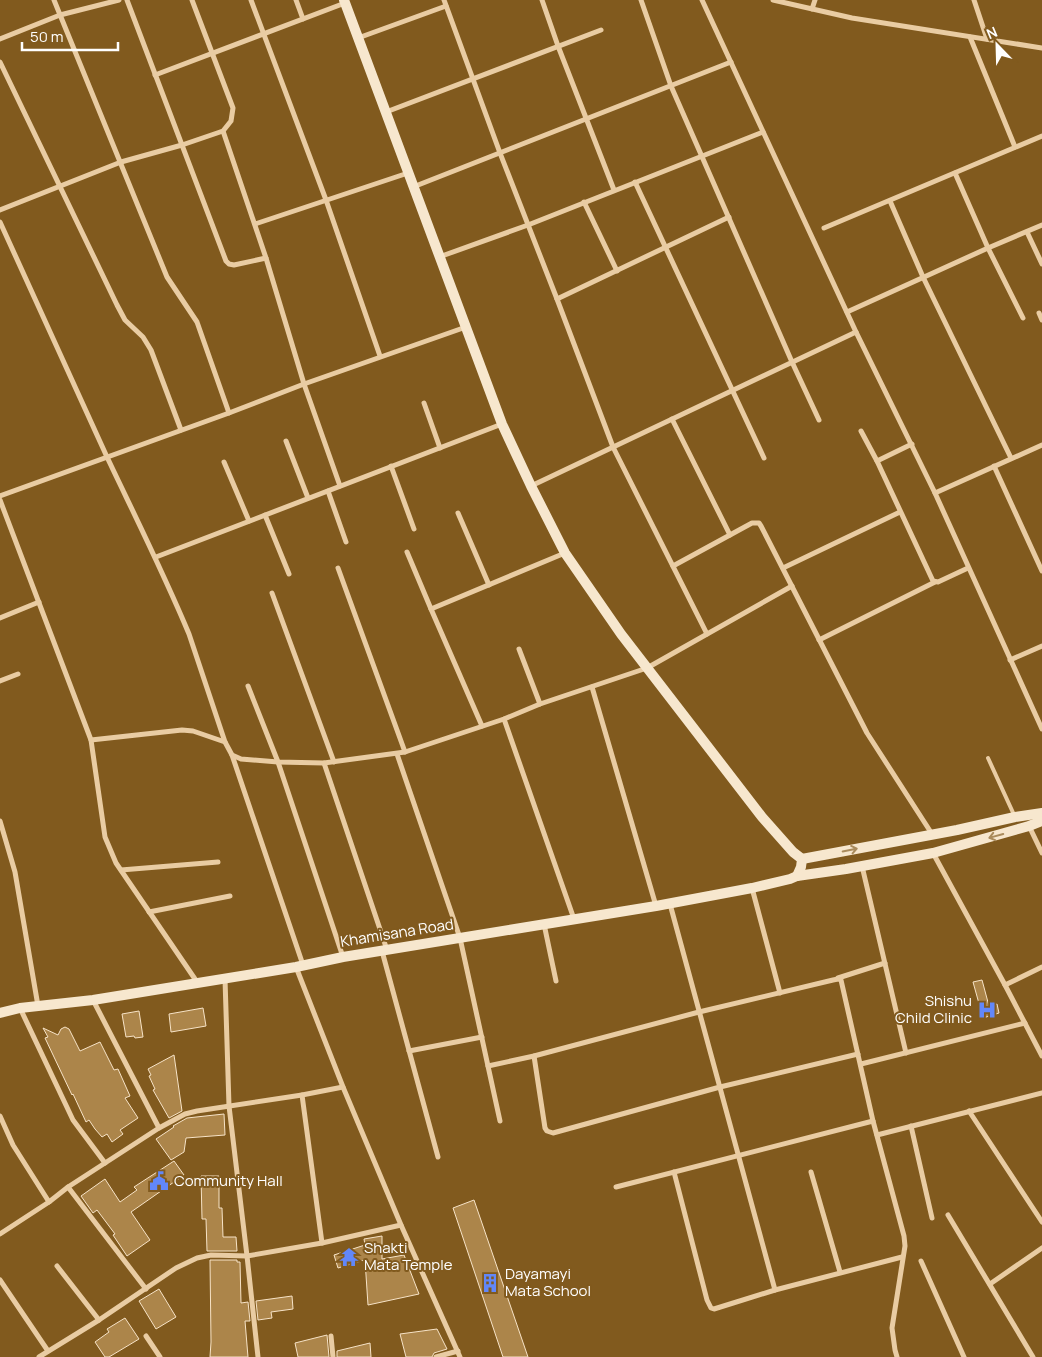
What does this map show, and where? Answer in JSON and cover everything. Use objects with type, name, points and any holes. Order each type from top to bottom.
[{"type":"street","points":[[54,0],[167,277],[198,322],[229,413]]},
{"type":"street","points":[[0,38],[95,2],[119,0]]},
{"type":"street","points":[[127,0],[226,261],[234,265],[266,258]]},
{"type":"street","points":[[0,210],[121,162],[223,131],[231,121],[233,108],[192,0]]},
{"type":"street","points":[[251,0],[326,200],[380,356]]},
{"type":"street","points":[[296,0],[303,19]]},
{"type":"street","points":[[542,0],[614,190]]},
{"type":"street","points":[[641,0],[671,86],[819,420]]},
{"type":"street","points":[[702,0],[856,332],[935,492],[1042,729]]},
{"type":"street","points":[[773,0],[852,18],[1042,48]]},
{"type":"street","points":[[812,9],[815,0]]},
{"type":"street","points":[[974,0],[987,39]]},
{"type":"street","points":[[155,75],[344,2],[502,424],[565,553],[620,634],[762,817],[802,859]]},
{"type":"street","points":[[358,38],[445,3],[472,79],[613,447],[707,634]]},
{"type":"street","points":[[385,112],[601,30]]},
{"type":"street","points":[[970,37],[1015,147]]},
{"type":"street","points":[[0,62],[116,305],[125,320],[143,337],[151,350],[181,430]]},
{"type":"street","points":[[413,187],[731,62]]},
{"type":"street","points":[[223,131],[266,258],[304,384],[340,486]]},
{"type":"street","points":[[439,258],[528,225],[763,132]]},
{"type":"street","points":[[824,228],[1042,136]]},
{"type":"street","points":[[255,224],[408,173]]},
{"type":"street","points":[[955,173],[988,248],[1022,318]]},
{"type":"street","points":[[635,182],[764,458]]},
{"type":"street","points":[[890,200],[924,277],[1011,458]]},
{"type":"street","points":[[584,202],[617,271]]},
{"type":"street","points":[[557,299],[729,218]]},
{"type":"street","points":[[0,222],[156,557],[189,634],[225,742],[232,755],[299,966],[343,1087],[401,1225],[459,1354],[436,1357]]},
{"type":"street","points":[[847,312],[1042,225]]},
{"type":"street","points":[[1027,232],[1042,264]]},
{"type":"street","points":[[1038,312],[1042,320]]},
{"type":"street","points":[[197,983],[112,856],[105,837],[91,740],[0,498],[304,384],[466,326]]},
{"type":"street","points":[[531,486],[856,332]]},
{"type":"street","points":[[424,403],[440,448]]},
{"type":"street","points":[[672,419],[730,535]]},
{"type":"street","points":[[156,557],[502,424]]},
{"type":"street","points":[[861,431],[935,582]]},
{"type":"street","points":[[286,441],[308,498]]},
{"type":"street","points":[[877,462],[912,444]]},
{"type":"street","points":[[935,492],[1042,445]]},
{"type":"street","points":[[224,462],[249,521]]},
{"type":"street","points":[[391,466],[414,529]]},
{"type":"street","points":[[994,466],[1042,571]]},
{"type":"street","points":[[328,490],[346,542]]},
{"type":"street","points":[[783,568],[900,512]]},
{"type":"street","points":[[458,513],[489,585]]},
{"type":"street","points":[[265,515],[289,574]]},
{"type":"street","points":[[673,566],[752,523],[759,523],[867,732],[932,834]]},
{"type":"street","points":[[408,552],[430,609],[482,726]]},
{"type":"street","points":[[430,609],[565,553]]},
{"type":"street","points":[[338,568],[405,752]]},
{"type":"street","points":[[819,640],[935,582],[968,568]]},
{"type":"street","points":[[232,755],[240,759],[324,763],[405,752],[647,668],[792,586]]},
{"type":"street","points":[[272,593],[334,762]]},
{"type":"street","points":[[0,618],[39,602]]},
{"type":"street","points":[[1010,660],[1042,646]]},
{"type":"street","points":[[519,649],[540,704]]},
{"type":"street","points":[[0,681],[18,674]]},
{"type":"street","points":[[248,686],[278,762],[343,957]]},
{"type":"street","points":[[592,687],[656,906]]},
{"type":"street","points":[[504,719],[574,919]]},
{"type":"street","points":[[91,740],[182,730],[200,733],[225,742]]},
{"type":"street","points":[[397,754],[460,938],[500,1121]]},
{"type":"street","points":[[324,763],[385,950],[438,1157]]},
{"type":"street","points":[[802,859],[1042,813]]},
{"type":"street","points":[[0,821],[15,872],[38,1006]]},
{"type":"street","name":"Khamisana Road","points":[[0,1013],[20,1008],[93,1000],[670,904],[752,888],[796,876],[932,853],[1042,821]]},
{"type":"street","points":[[1029,826],[1042,853]]},
{"type":"street","points":[[0,852],[8,850]]},
{"type":"street","points":[[932,853],[1042,1056]]},
{"type":"street","points":[[796,876],[801,867],[802,859]]},
{"type":"street","points":[[121,870],[218,862]]},
{"type":"street","points":[[862,866],[906,1053]]},
{"type":"street","points":[[752,888],[780,993]]},
{"type":"street","points":[[149,912],[230,896]]},
{"type":"street","points":[[670,904],[775,1290]]},
{"type":"street","points":[[544,924],[556,981]]},
{"type":"street","points":[[488,1066],[833,980],[885,963]]},
{"type":"street","points":[[1005,985],[1042,966]]},
{"type":"street","points":[[225,978],[229,1106],[258,1357]]},
{"type":"street","points":[[833,980],[838,979],[843,983],[873,1121],[904,1236],[905,1246],[892,1328],[897,1357]]},
{"type":"street","points":[[93,1000],[159,1128]]},
{"type":"street","points":[[20,1008],[73,1120],[105,1163]]},
{"type":"street","points":[[860,1064],[1025,1023]]},
{"type":"street","points":[[410,1051],[482,1036]]},
{"type":"street","points":[[534,1056],[545,1128],[550,1133],[720,1087],[858,1054]]},
{"type":"street","points":[[0,1234],[105,1163],[159,1128],[185,1114],[343,1087]]},
{"type":"street","points":[[877,1135],[1042,1093]]},
{"type":"street","points":[[302,1095],[322,1244]]},
{"type":"street","points":[[969,1111],[1042,1222]]},
{"type":"street","points":[[0,1116],[13,1145],[49,1202]]},
{"type":"street","points":[[616,1187],[873,1121]]},
{"type":"street","points":[[911,1126],[932,1218]]},
{"type":"street","points":[[674,1172],[707,1300],[711,1308],[717,1309],[775,1290],[902,1256]]},
{"type":"street","points":[[811,1172],[840,1272]]},
{"type":"street","points":[[68,1187],[146,1289]]},
{"type":"street","points":[[948,1216],[1033,1357]]},
{"type":"street","points":[[39,1357],[99,1320],[176,1268],[197,1258],[211,1255],[247,1256],[322,1244],[401,1225]]},
{"type":"street","points":[[990,1284],[1042,1248]]},
{"type":"street","points":[[921,1261],[964,1357]]},
{"type":"street","points":[[57,1266],[99,1320]]},
{"type":"street","points":[[0,1280],[48,1351]]},
{"type":"street","points":[[146,1336],[160,1357]]},
{"type":"street","points":[[331,1336],[333,1357]]},
{"type":"lane","points":[[988,758],[1015,817]]},
{"type":"building","points":[[982,980],[989,1006],[997,1004],[999,1013],[983,1018],[973,982]]},
{"type":"building","points":[[203,1008],[206,1026],[171,1032],[169,1014]]},
{"type":"building","points":[[139,1011],[143,1037],[126,1037],[122,1014]]},
{"type":"building","points":[[65,1027],[69,1029],[80,1051],[100,1042],[114,1070],[118,1069],[130,1096],[125,1098],[138,1118],[120,1130],[123,1134],[112,1142],[107,1134],[102,1137],[89,1120],[86,1122],[45,1038],[48,1037],[43,1028],[58,1035],[61,1029]]},
{"type":"building","points":[[174,1055],[182,1111],[169,1118],[153,1090],[155,1089],[148,1069]]},
{"type":"building","points":[[224,1114],[225,1135],[186,1138],[184,1152],[171,1160],[156,1139],[187,1118]]},
{"type":"building","points":[[174,1161],[184,1175],[131,1212],[150,1240],[127,1256],[113,1235],[115,1234],[97,1210],[93,1213],[81,1196],[105,1179],[120,1202],[137,1190],[134,1187]]},
{"type":"building","points":[[201,1176],[219,1176],[219,1208],[222,1208],[223,1237],[236,1237],[237,1251],[207,1251],[206,1219],[202,1219]]},
{"type":"building","name":"Dayamayi Mata School","points":[[474,1200],[528,1357],[503,1357],[453,1208]]},
{"type":"building","points":[[382,1236],[382,1259],[404,1255],[419,1294],[368,1305],[365,1260],[338,1268],[334,1255],[365,1245],[364,1239]]},
{"type":"building","points":[[210,1260],[237,1260],[237,1262],[240,1262],[241,1303],[248,1302],[250,1321],[245,1321],[248,1357],[210,1357]]},
{"type":"building","points":[[159,1289],[176,1317],[156,1329],[139,1301]]},
{"type":"building","points":[[292,1296],[293,1309],[271,1312],[272,1318],[258,1320],[256,1301]]},
{"type":"building","points":[[125,1318],[139,1339],[109,1357],[105,1357],[95,1342],[109,1332],[107,1329]]},
{"type":"building","points":[[437,1329],[447,1349],[434,1353],[432,1357],[406,1357],[400,1334]]},
{"type":"building","points":[[327,1335],[329,1357],[298,1357],[295,1343]]},
{"type":"building","points":[[370,1343],[371,1357],[337,1357],[337,1351]]},
{"type":"place","name":"Shishu Child Clinic","points":[[987,1010]]},
{"type":"place","name":"Community Hall","points":[[159,1181]]},
{"type":"place","name":"Shakti Mata Temple","points":[[349,1257]]},
{"type":"place","name":"Dayamayi Mata School","points":[[490,1283]]}]
